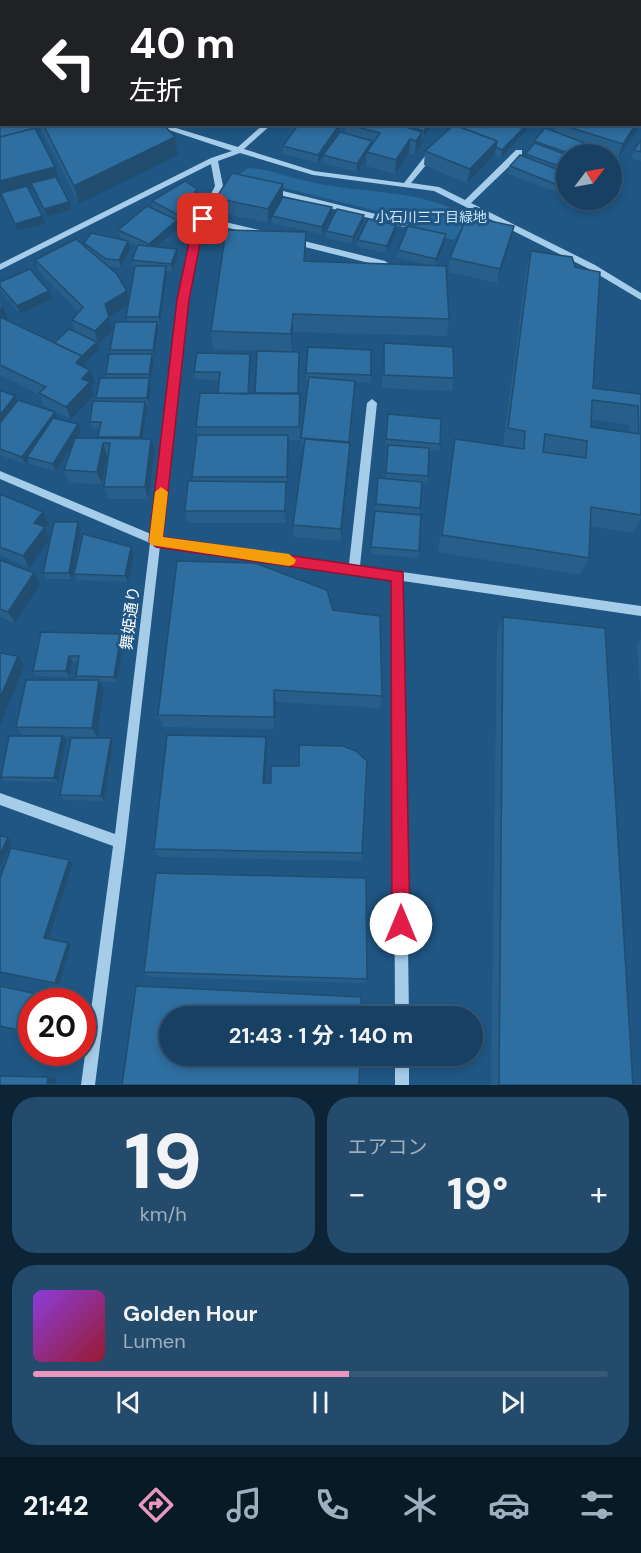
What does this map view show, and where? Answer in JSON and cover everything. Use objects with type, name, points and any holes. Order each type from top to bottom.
[{"type":"street","points":[[160,126],[313,173],[436,189],[592,267],[641,297]]},
{"type":"street","points":[[0,267],[214,160],[238,151],[267,126]]},
{"type":"street","points":[[407,184],[442,142]]},
{"type":"street","points":[[468,203],[519,152]]},
{"type":"street","name":"舞姫通り","points":[[88,1085],[120,842],[183,300],[196,233],[223,178],[214,160]]},
{"type":"street","points":[[261,188],[404,224]]},
{"type":"street","points":[[203,219],[271,235]]},
{"type":"street","points":[[283,238],[385,264]]},
{"type":"street","points":[[354,570],[372,403]]},
{"type":"street","points":[[0,475],[156,541],[641,611]]},
{"type":"street","points":[[398,576],[402,1006]]},
{"type":"street","points":[[0,799],[120,842]]},
{"type":"street","points":[[402,1066],[402,1085]]},
{"type":"green space","name":"小石川三丁目緑地","points":[[248,168],[332,186],[411,196],[450,207],[469,217],[454,240],[410,230],[413,220],[237,176]]},
{"type":"building","points":[[0,126],[35,126],[36,129],[35,128],[0,137]]},
{"type":"building","points":[[44,126],[165,126],[175,137],[74,186]]},
{"type":"building","points":[[298,126],[338,127],[318,155],[283,146]]},
{"type":"building","points":[[354,126],[402,126],[422,132],[416,141],[410,139],[396,160],[367,152],[380,133]]},
{"type":"building","points":[[409,126],[428,126],[424,131]]},
{"type":"building","points":[[453,126],[497,141],[470,169],[425,151]]},
{"type":"building","points":[[458,126],[525,126],[502,150],[496,147],[497,141]]},
{"type":"building","points":[[565,126],[635,126],[623,144]]},
{"type":"building","points":[[35,128],[55,167],[0,181],[0,137]]},
{"type":"building","points":[[545,128],[587,144],[556,144],[556,149],[534,141]]},
{"type":"building","points":[[340,132],[372,141],[357,164],[323,155]]},
{"type":"building","points":[[641,140],[641,152],[634,150]]},
{"type":"building","points":[[535,143],[556,151],[556,165],[525,154]]},
{"type":"building","points":[[520,155],[556,169],[556,184],[510,166]]},
{"type":"building","points":[[232,173],[283,184],[268,209],[216,198]]},
{"type":"building","points":[[56,177],[69,202],[44,209],[31,183]]},
{"type":"building","points":[[185,181],[197,189],[180,216],[152,201]]},
{"type":"building","points":[[27,186],[42,216],[15,224],[1,193]]},
{"type":"building","points":[[283,197],[332,207],[322,227],[272,216]]},
{"type":"building","points":[[147,206],[177,220],[149,244],[118,230]]},
{"type":"building","points":[[337,209],[364,215],[353,237],[326,231]]},
{"type":"building","points":[[467,216],[514,226],[500,269],[450,258]]},
{"type":"building","points":[[368,219],[396,225],[387,246],[358,240]]},
{"type":"building","points":[[408,226],[446,234],[436,259],[398,250]]},
{"type":"building","points":[[226,230],[306,232],[304,261],[446,266],[449,319],[293,314],[291,334],[211,331]]},
{"type":"building","points":[[91,233],[128,241],[119,260],[106,259],[84,243]]},
{"type":"building","points":[[76,239],[117,274],[127,291],[105,304],[109,317],[95,331],[72,320],[83,307],[35,260]]},
{"type":"building","points":[[138,245],[177,249],[171,264],[132,260]]},
{"type":"building","points":[[531,251],[572,257],[575,267],[600,272],[593,388],[641,394],[641,515],[591,507],[589,558],[442,535],[455,439],[524,449],[525,431],[508,428]],"holes":[[[592,400],[638,406],[639,434],[591,427]],[[545,434],[587,441],[586,458],[543,452]]]},
{"type":"building","points":[[135,266],[166,266],[159,317],[126,317]]},
{"type":"building","points":[[30,269],[49,291],[17,306],[0,286],[0,282]]},
{"type":"building","points":[[0,317],[82,356],[76,363],[90,370],[82,379],[90,382],[66,407],[39,393],[46,387],[0,365]]},
{"type":"building","points":[[115,322],[157,322],[153,350],[110,350]]},
{"type":"building","points":[[69,329],[97,342],[82,356],[54,343]]},
{"type":"building","points":[[384,343],[453,347],[454,378],[384,375]]},
{"type":"building","points":[[308,347],[371,350],[371,375],[306,373]]},
{"type":"building","points":[[257,351],[299,352],[298,393],[255,393]]},
{"type":"building","points":[[197,353],[250,354],[248,394],[218,393],[220,372],[194,372]]},
{"type":"building","points":[[109,354],[152,354],[149,374],[106,374]]},
{"type":"building","points":[[309,377],[355,381],[349,442],[301,438]]},
{"type":"building","points":[[100,378],[149,378],[147,398],[96,398]]},
{"type":"building","points":[[0,390],[15,396],[0,415]]},
{"type":"building","points":[[200,393],[300,394],[299,427],[196,427]]},
{"type":"building","points":[[18,400],[55,412],[22,457],[0,449],[0,423]]},
{"type":"building","points":[[93,401],[145,402],[140,437],[98,437],[101,422],[90,422]]},
{"type":"building","points":[[388,414],[441,419],[440,444],[386,439]]},
{"type":"building","points":[[53,418],[78,424],[53,464],[27,457]]},
{"type":"building","points":[[197,435],[288,435],[287,477],[192,477]]},
{"type":"building","points":[[75,438],[151,439],[145,487],[104,487],[110,443],[103,443],[97,472],[64,470]]},
{"type":"building","points":[[305,439],[350,443],[341,529],[293,525]]},
{"type":"building","points":[[388,445],[429,448],[428,476],[386,473]]},
{"type":"building","points":[[378,478],[422,482],[420,508],[376,504]]},
{"type":"building","points":[[188,481],[286,482],[285,511],[185,511]]},
{"type":"building","points":[[0,494],[43,512],[34,523],[45,527],[23,556],[0,547]]},
{"type":"building","points":[[375,511],[421,515],[419,551],[371,547]]},
{"type":"building","points":[[54,522],[78,522],[69,573],[43,573]]},
{"type":"building","points":[[83,534],[131,547],[125,576],[74,574]]},
{"type":"building","points":[[0,560],[34,573],[8,612],[0,609]]},
{"type":"building","points":[[177,561],[255,563],[327,590],[333,610],[380,616],[382,696],[274,690],[274,717],[158,715]]},
{"type":"building","points":[[503,617],[605,628],[633,1085],[499,1085]]},
{"type":"building","points":[[41,632],[121,634],[114,677],[76,676],[79,656],[69,656],[66,671],[33,671]]},
{"type":"building","points":[[0,653],[18,656],[0,698]]},
{"type":"building","points":[[26,680],[99,680],[92,728],[16,727]]},
{"type":"building","points":[[167,735],[266,737],[263,783],[271,783],[271,766],[299,766],[299,745],[343,746],[356,751],[367,761],[362,853],[154,849]]},
{"type":"building","points":[[9,736],[62,736],[54,778],[1,777]]},
{"type":"building","points":[[71,738],[111,738],[101,796],[60,795]]},
{"type":"building","points":[[0,835],[8,838],[0,854]]},
{"type":"building","points":[[11,848],[69,860],[44,938],[68,943],[55,983],[0,972],[0,878]]},
{"type":"building","points":[[156,873],[366,878],[367,979],[144,972]]},
{"type":"building","points":[[0,986],[18,990],[18,1030],[0,1026]]},
{"type":"building","points":[[136,986],[361,997],[361,1006],[159,1006],[159,1066],[360,1066],[359,1085],[122,1085]]},
{"type":"building","points":[[0,1076],[48,1077],[47,1085],[0,1085]]},
{"type":"slow traffic","points":[[161,492],[156,541],[289,560]]},
{"type":"route","points":[[203,219],[196,233],[183,300],[156,541],[398,576],[401,924]]}]
